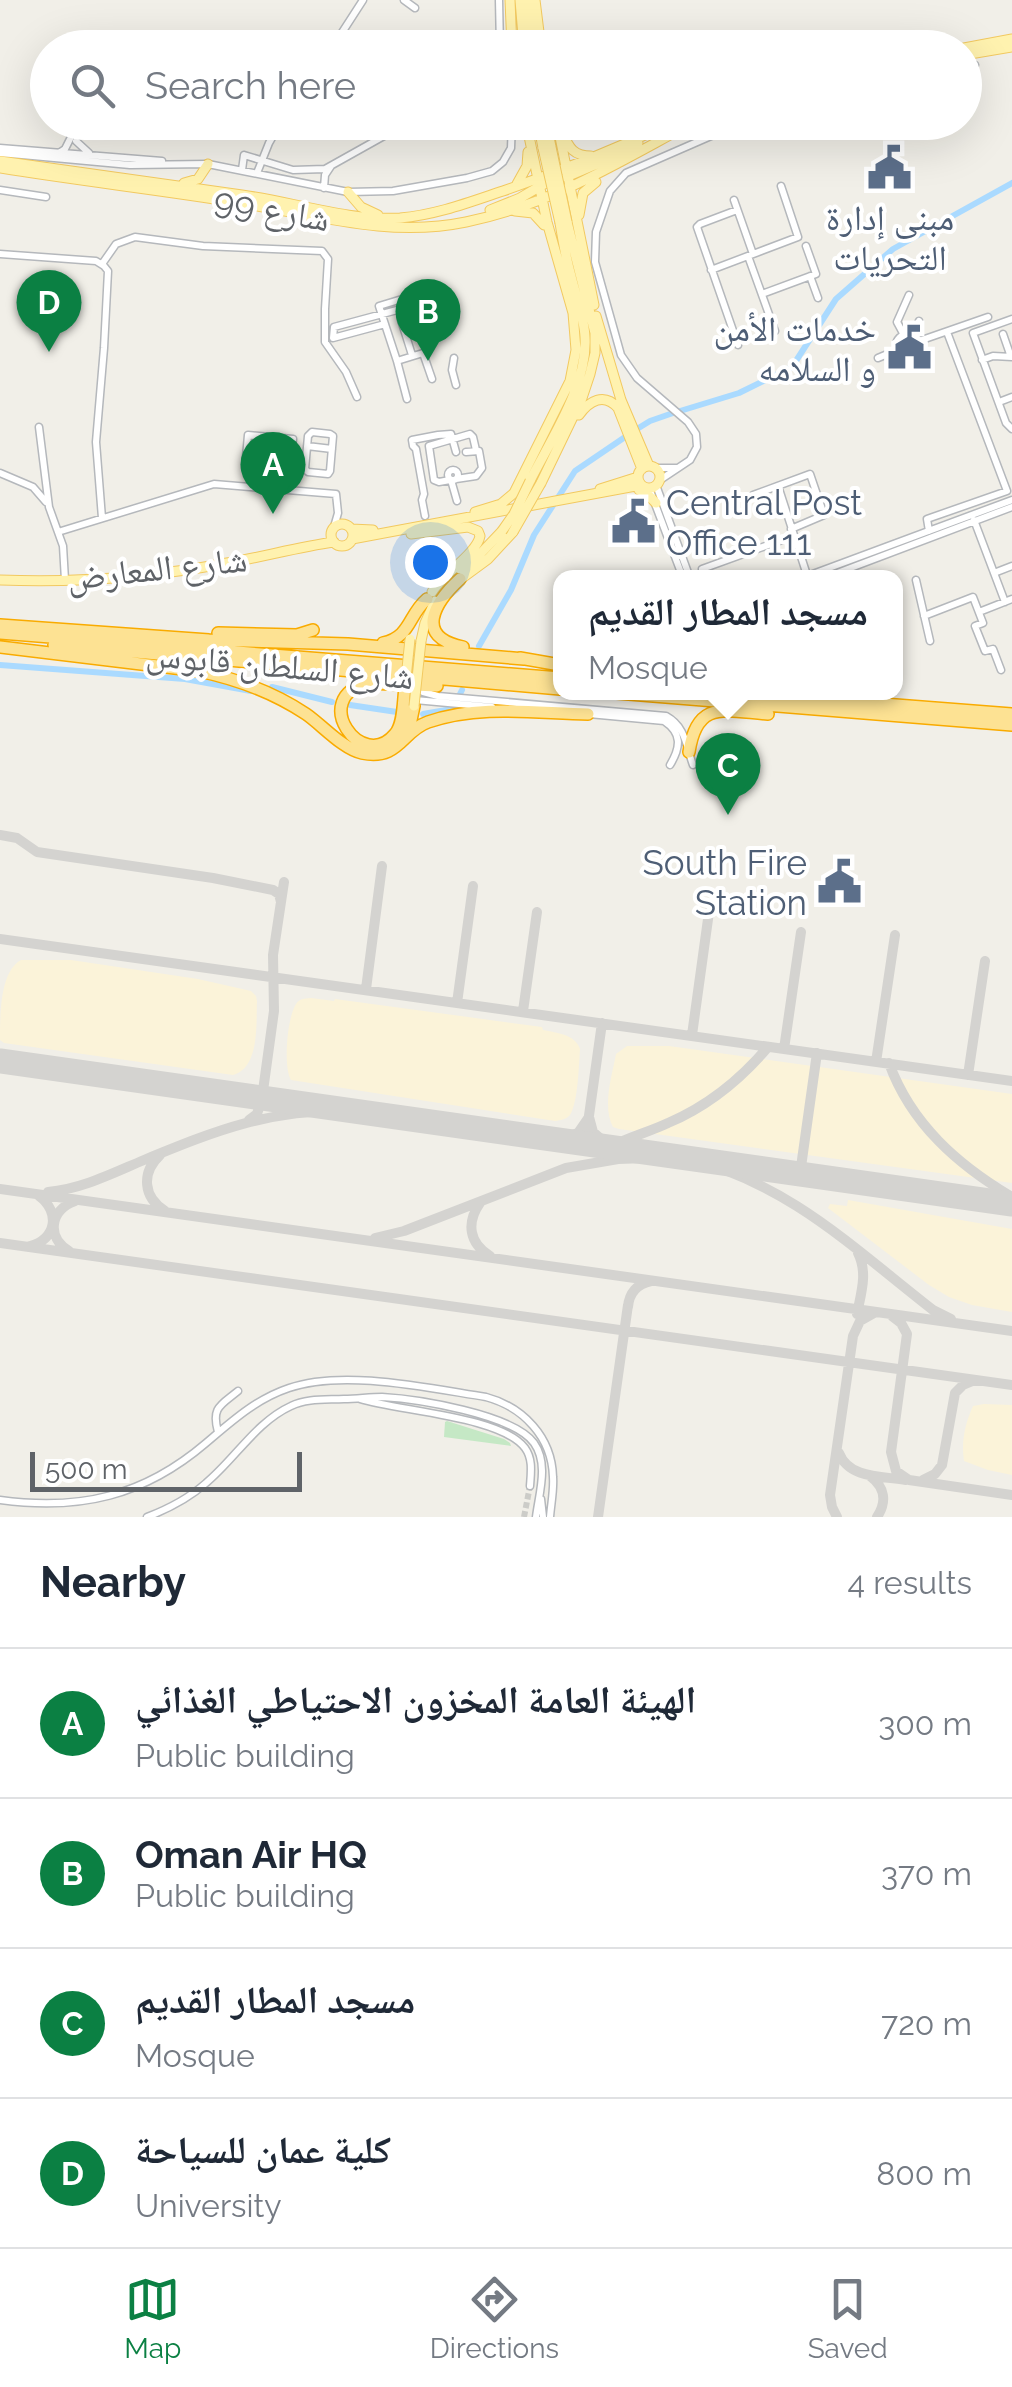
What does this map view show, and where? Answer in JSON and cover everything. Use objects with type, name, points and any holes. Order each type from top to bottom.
[{"type":"highway","points":[[460,579],[444,593],[434,611],[436,635],[453,646],[553,664]]},
{"type":"highway","points":[[348,644],[386,643],[403,634],[418,606],[430,595]]},
{"type":"highway","points":[[0,625],[262,642],[415,645],[524,658]]},
{"type":"highway","points":[[91,630],[282,634],[313,630]]},
{"type":"highway","name":"شارع السلطان قابوس","points":[[0,633],[553,677]]},
{"type":"highway","points":[[0,644],[221,676],[275,696],[355,751],[372,754],[390,751],[408,728],[414,703]]},
{"type":"highway","name":"شارع السلطان قابوس","points":[[0,644],[553,689]]},
{"type":"highway","points":[[370,646],[381,658],[432,668]]},
{"type":"highway","points":[[553,689],[368,683],[347,696],[342,716],[347,732],[360,742],[375,744],[400,738],[425,723],[472,711],[588,714]]},
{"type":"highway","points":[[400,738],[410,688]]},
{"type":"highway","points":[[692,700],[1012,725]]},
{"type":"highway","points":[[828,700],[1012,714]]},
{"type":"highway","points":[[691,759],[696,724],[710,713],[835,713]]},
{"type":"main road","points":[[510,0],[511,30]]},
{"type":"main road","points":[[523,0],[524,30]]},
{"type":"main road","points":[[523,0],[529,30]]},
{"type":"main road","points":[[535,0],[539,30]]},
{"type":"main road","points":[[982,45],[1012,39]]},
{"type":"main road","points":[[982,52],[1012,47]]},
{"type":"main road","points":[[529,140],[538,160],[545,164],[558,160],[562,146]]},
{"type":"main road","points":[[516,186],[527,166],[529,140]]},
{"type":"main road","points":[[529,140],[550,236],[588,362]]},
{"type":"main road","points":[[544,140],[648,477]]},
{"type":"main road","points":[[547,140],[547,148]]},
{"type":"main road","points":[[561,140],[571,189],[570,222]]},
{"type":"main road","points":[[567,140],[572,151],[582,156],[598,155]]},
{"type":"main road","points":[[539,190],[567,171],[633,140]]},
{"type":"main road","points":[[444,226],[548,187],[567,171],[627,150],[641,140]]},
{"type":"main road","points":[[539,190],[571,189],[662,140]]},
{"type":"main road","points":[[191,163],[199,170],[198,179]]},
{"type":"main road","name":"99 شارع","points":[[0,164],[385,218],[426,215],[516,186],[539,190]]},
{"type":"main road","name":"99 شارع","points":[[0,164],[24,172],[358,224],[415,229],[510,211],[539,190]]},
{"type":"main road","points":[[162,184],[187,184],[198,179],[208,164]]},
{"type":"main road","points":[[570,222],[583,193],[616,166]]},
{"type":"main road","points":[[353,195],[368,211],[385,218]]},
{"type":"main road","points":[[550,236],[549,213],[554,204],[564,204],[594,333],[582,398],[564,438]]},
{"type":"main road","points":[[510,211],[533,213],[550,236]]},
{"type":"main road","points":[[475,512],[501,504],[514,493],[562,399],[574,368],[572,313]]},
{"type":"main road","points":[[535,482],[598,346],[596,316]]},
{"type":"main road","points":[[415,645],[443,592],[488,559],[588,404],[600,399],[613,403],[648,477]]},
{"type":"main road","points":[[609,487],[627,476],[631,468],[627,431]]},
{"type":"main road","name":"شارع المعارض","points":[[341,532],[378,534],[622,490],[648,477]]},
{"type":"main road","name":"شارع المعارض","points":[[570,497],[648,477]]},
{"type":"main road","points":[[622,490],[641,490],[656,502]]},
{"type":"main road","name":"شارع المعارض","points":[[0,580],[65,580],[192,569],[312,545],[341,532],[544,502]]},
{"type":"main road","points":[[378,534],[468,528],[478,531],[480,536],[477,546],[440,579],[417,615],[410,688],[414,703]]},
{"type":"main road","points":[[430,595],[507,532]]},
{"type":"street","points":[[344,30],[364,0]]},
{"type":"street","points":[[404,0],[415,8]]},
{"type":"street","points":[[499,0],[500,30]]},
{"type":"street","points":[[59,153],[73,140],[99,157]]},
{"type":"street","points":[[258,173],[271,140]]},
{"type":"street","points":[[242,170],[244,155],[292,170],[316,170],[377,140]]},
{"type":"street","points":[[0,150],[208,164],[353,195],[408,189],[492,170],[503,162],[511,140]]},
{"type":"street","points":[[648,477],[690,460],[697,447],[696,434],[688,422],[637,378],[621,355],[596,262],[594,240],[610,191],[626,174],[694,140]]},
{"type":"street","points":[[0,150],[130,165],[191,163]]},
{"type":"street","points":[[324,188],[325,175],[332,165]]},
{"type":"street","points":[[316,170],[325,175]]},
{"type":"street","points":[[0,176],[24,172]]},
{"type":"street","points":[[711,270],[798,237],[782,186]]},
{"type":"street","points":[[0,190],[46,197]]},
{"type":"street","points":[[734,200],[775,331]]},
{"type":"street","points":[[737,210],[697,227],[738,344]]},
{"type":"street","points":[[102,264],[116,244],[130,238],[203,246],[322,251],[328,260],[325,342],[358,397]]},
{"type":"street","points":[[762,294],[816,274],[806,246]]},
{"type":"street","points":[[0,254],[92,261],[102,264],[108,272],[96,452],[102,518]]},
{"type":"street","points":[[810,276],[818,298]]},
{"type":"street","points":[[385,324],[333,338],[334,326],[382,314],[438,299],[435,288],[379,306],[382,314],[396,358],[407,399]]},
{"type":"street","points":[[909,296],[897,322],[919,342]]},
{"type":"street","points":[[919,342],[988,317]]},
{"type":"street","points":[[1012,318],[973,333],[1006,423],[1012,429]]},
{"type":"street","points":[[402,320],[411,352]]},
{"type":"street","points":[[918,321],[897,343],[897,350],[905,358],[912,357],[918,352],[919,342]]},
{"type":"street","points":[[929,531],[927,519],[1007,491],[947,332]]},
{"type":"street","points":[[982,360],[1012,357],[1003,334]]},
{"type":"street","points":[[936,336],[952,347]]},
{"type":"street","points":[[878,358],[897,350]]},
{"type":"street","points":[[396,358],[411,352],[423,353],[432,379]]},
{"type":"street","points":[[454,358],[456,385]]},
{"type":"street","points":[[999,402],[1012,398]]},
{"type":"street","points":[[40,427],[48,507]]},
{"type":"street","points":[[308,433],[332,435],[329,473],[304,469],[306,446],[308,433]]},
{"type":"street","points":[[425,516],[422,480],[412,440],[452,434],[456,452]]},
{"type":"street","points":[[248,435],[293,439],[289,473],[268,471],[245,468],[248,435]]},
{"type":"street","points":[[472,435],[476,450],[480,451],[480,472],[438,482],[434,480],[428,450],[432,444],[453,438],[472,435]]},
{"type":"street","points":[[306,446],[332,449]]},
{"type":"street","points":[[466,452],[476,450]]},
{"type":"street","points":[[648,477],[678,468]]},
{"type":"street","points":[[266,488],[268,471]]},
{"type":"street","points":[[314,492],[316,473]]},
{"type":"street","points":[[0,474],[33,487],[48,507],[65,559],[65,580]]},
{"type":"street","points":[[702,569],[824,515],[810,474],[753,495]]},
{"type":"street","points":[[648,477],[683,570]]},
{"type":"street","points":[[648,477],[683,570]]},
{"type":"street","points":[[58,532],[214,484],[336,494],[341,532]]},
{"type":"street","points":[[778,486],[803,570]]},
{"type":"street","points":[[824,570],[1012,503]]},
{"type":"street","points":[[845,570],[1012,503]]},
{"type":"street","points":[[974,520],[1008,600],[979,612]]},
{"type":"street","points":[[994,573],[1012,566]]},
{"type":"street","points":[[916,580],[930,641]]},
{"type":"street","points":[[924,616],[973,597],[983,623],[975,626],[985,651],[993,649],[1000,670]]},
{"type":"street","points":[[410,688],[438,696],[564,711]]},
{"type":"street","points":[[414,703],[666,716],[685,736],[691,759]]},
{"type":"street","points":[[588,714],[664,721],[678,736],[678,753],[670,765]]},
{"type":"street","points":[[0,1500],[60,1504],[125,1492],[177,1466],[232,1420],[281,1390],[324,1380],[360,1380],[494,1399],[525,1416],[546,1446],[553,1478],[543,1517]]},
{"type":"street","points":[[240,1391],[220,1410],[221,1429],[214,1419],[216,1412],[240,1391]]},
{"type":"street","points":[[147,1517],[198,1490],[265,1424],[286,1409],[304,1401],[371,1397],[455,1408],[497,1420],[528,1436],[540,1456],[543,1517]]},
{"type":"street","points":[[358,1399],[472,1422],[511,1436],[529,1456],[530,1486]]},
{"type":"street","points":[[220,1410],[232,1420]]},
{"type":"green space","points":[[447,1421],[504,1439],[511,1446],[444,1437]]},
{"type":"sand","points":[[21,960],[71,960],[251,991],[257,1001],[256,1032],[248,1064],[233,1075],[4,1043],[0,1040],[0,1018],[5,984]]},
{"type":"sand","points":[[311,998],[542,1027],[565,1035],[580,1049],[573,1109],[566,1118],[555,1121],[291,1080],[287,1054],[290,1020],[298,1002]]},
{"type":"sand","points":[[627,1046],[669,1046],[1012,1094],[1012,1183],[613,1127],[608,1110],[610,1081],[616,1054]]},
{"type":"sand","points":[[848,1200],[1012,1229],[1012,1312],[972,1305],[929,1285],[828,1208],[830,1204],[847,1206]]},
{"type":"sand","points":[[1012,1405],[1012,1475],[964,1461],[968,1419],[973,1406]]},
{"type":"waterway","points":[[680,411],[739,393],[792,367],[836,299],[893,249],[1012,183]]},
{"type":"waterway","points":[[637,429],[673,413]]},
{"type":"waterway","points":[[479,646],[511,590],[534,535],[575,471],[628,435]]},
{"type":"waterway","points":[[0,665],[185,679],[251,691]]},
{"type":"waterway","points":[[272,687],[332,702]]},
{"type":"waterway","points":[[460,694],[462,690]]},
{"type":"waterway","points":[[350,705],[397,712]]},
{"type":"waterway","points":[[423,714],[452,709]]},
{"type":"taxiway","points":[[0,835],[17,838],[37,852],[273,890],[281,902]]},
{"type":"taxiway","points":[[366,989],[382,866]]},
{"type":"taxiway","points":[[249,1120],[257,1114],[262,1098],[274,1011],[273,955],[284,882]]},
{"type":"taxiway","points":[[457,1003],[473,886]]},
{"type":"taxiway","points":[[523,1011],[537,912]]},
{"type":"taxiway","points":[[692,1035],[709,912]]},
{"type":"taxiway","points":[[784,1049],[801,932]]},
{"type":"taxiway","points":[[876,1062],[895,935]]},
{"type":"taxiway","points":[[0,939],[1012,1081]]},
{"type":"taxiway","points":[[968,1075],[985,961]]},
{"type":"taxiway","points":[[585,1144],[602,1023]]},
{"type":"taxiway","points":[[556,1140],[578,1133],[589,1117],[593,1132],[610,1147],[661,1126],[697,1109],[722,1091],[768,1047]]},
{"type":"taxiway","points":[[800,1174],[817,1053]]},
{"type":"taxiway","points":[[889,1063],[910,1105],[938,1141],[1012,1197]]},
{"type":"taxiway","points":[[48,1192],[85,1184],[246,1123],[297,1113],[354,1111]]},
{"type":"taxiway","points":[[160,1155],[150,1169],[147,1184],[152,1199],[165,1211]]},
{"type":"taxiway","points":[[375,1238],[404,1231],[566,1168],[618,1159],[676,1157]]},
{"type":"taxiway","points":[[686,1158],[723,1169],[788,1200],[933,1310],[951,1319]]},
{"type":"taxiway","points":[[0,1189],[1012,1331]]},
{"type":"taxiway","points":[[30,1246],[45,1238],[52,1225],[51,1210],[39,1196]]},
{"type":"taxiway","points":[[69,1251],[57,1239],[54,1224],[60,1211],[75,1201]]},
{"type":"taxiway","points":[[989,1201],[1012,1206]]},
{"type":"taxiway","points":[[480,1203],[472,1232],[490,1256]]},
{"type":"taxiway","points":[[0,1243],[1012,1385]]},
{"type":"taxiway","points":[[857,1314],[863,1276],[858,1253]]},
{"type":"taxiway","points":[[628,1307],[635,1290],[651,1281]]},
{"type":"taxiway","points":[[598,1517],[628,1305]]},
{"type":"taxiway","points":[[837,1517],[830,1495],[853,1336],[860,1321],[876,1312]]},
{"type":"taxiway","points":[[892,1316],[907,1334],[891,1452],[896,1471],[909,1480],[1012,1495]]},
{"type":"taxiway","points":[[923,1480],[942,1465],[955,1393],[975,1380]]},
{"type":"taxiway","points":[[839,1453],[858,1472],[906,1480]]},
{"type":"taxiway","points":[[870,1476],[883,1495],[877,1517]]},
{"type":"runway","points":[[0,1061],[1012,1204]]},
{"type":"tunnel","points":[[524,1517],[530,1486]]},
{"type":"place","name":"مبنى إدارة التحريات","points":[[890,167]]},
{"type":"place","name":"خدمات الأمن و السلامه","points":[[909,348]]},
{"type":"place","name":"كلية عمان للسياحة","points":[[49,352]]},
{"type":"place","name":"Oman Air HQ","points":[[428,361]]},
{"type":"place","name":"الهيئة العامة المخزون الاحتياطي الغذائي","points":[[273,514]]},
{"type":"place","name":"Central Post Office 111","points":[[633,522]]},
{"type":"place","name":"مسجد المطار القديم","points":[[728,815]]},
{"type":"place","name":"South Fire Station","points":[[840,882]]}]
